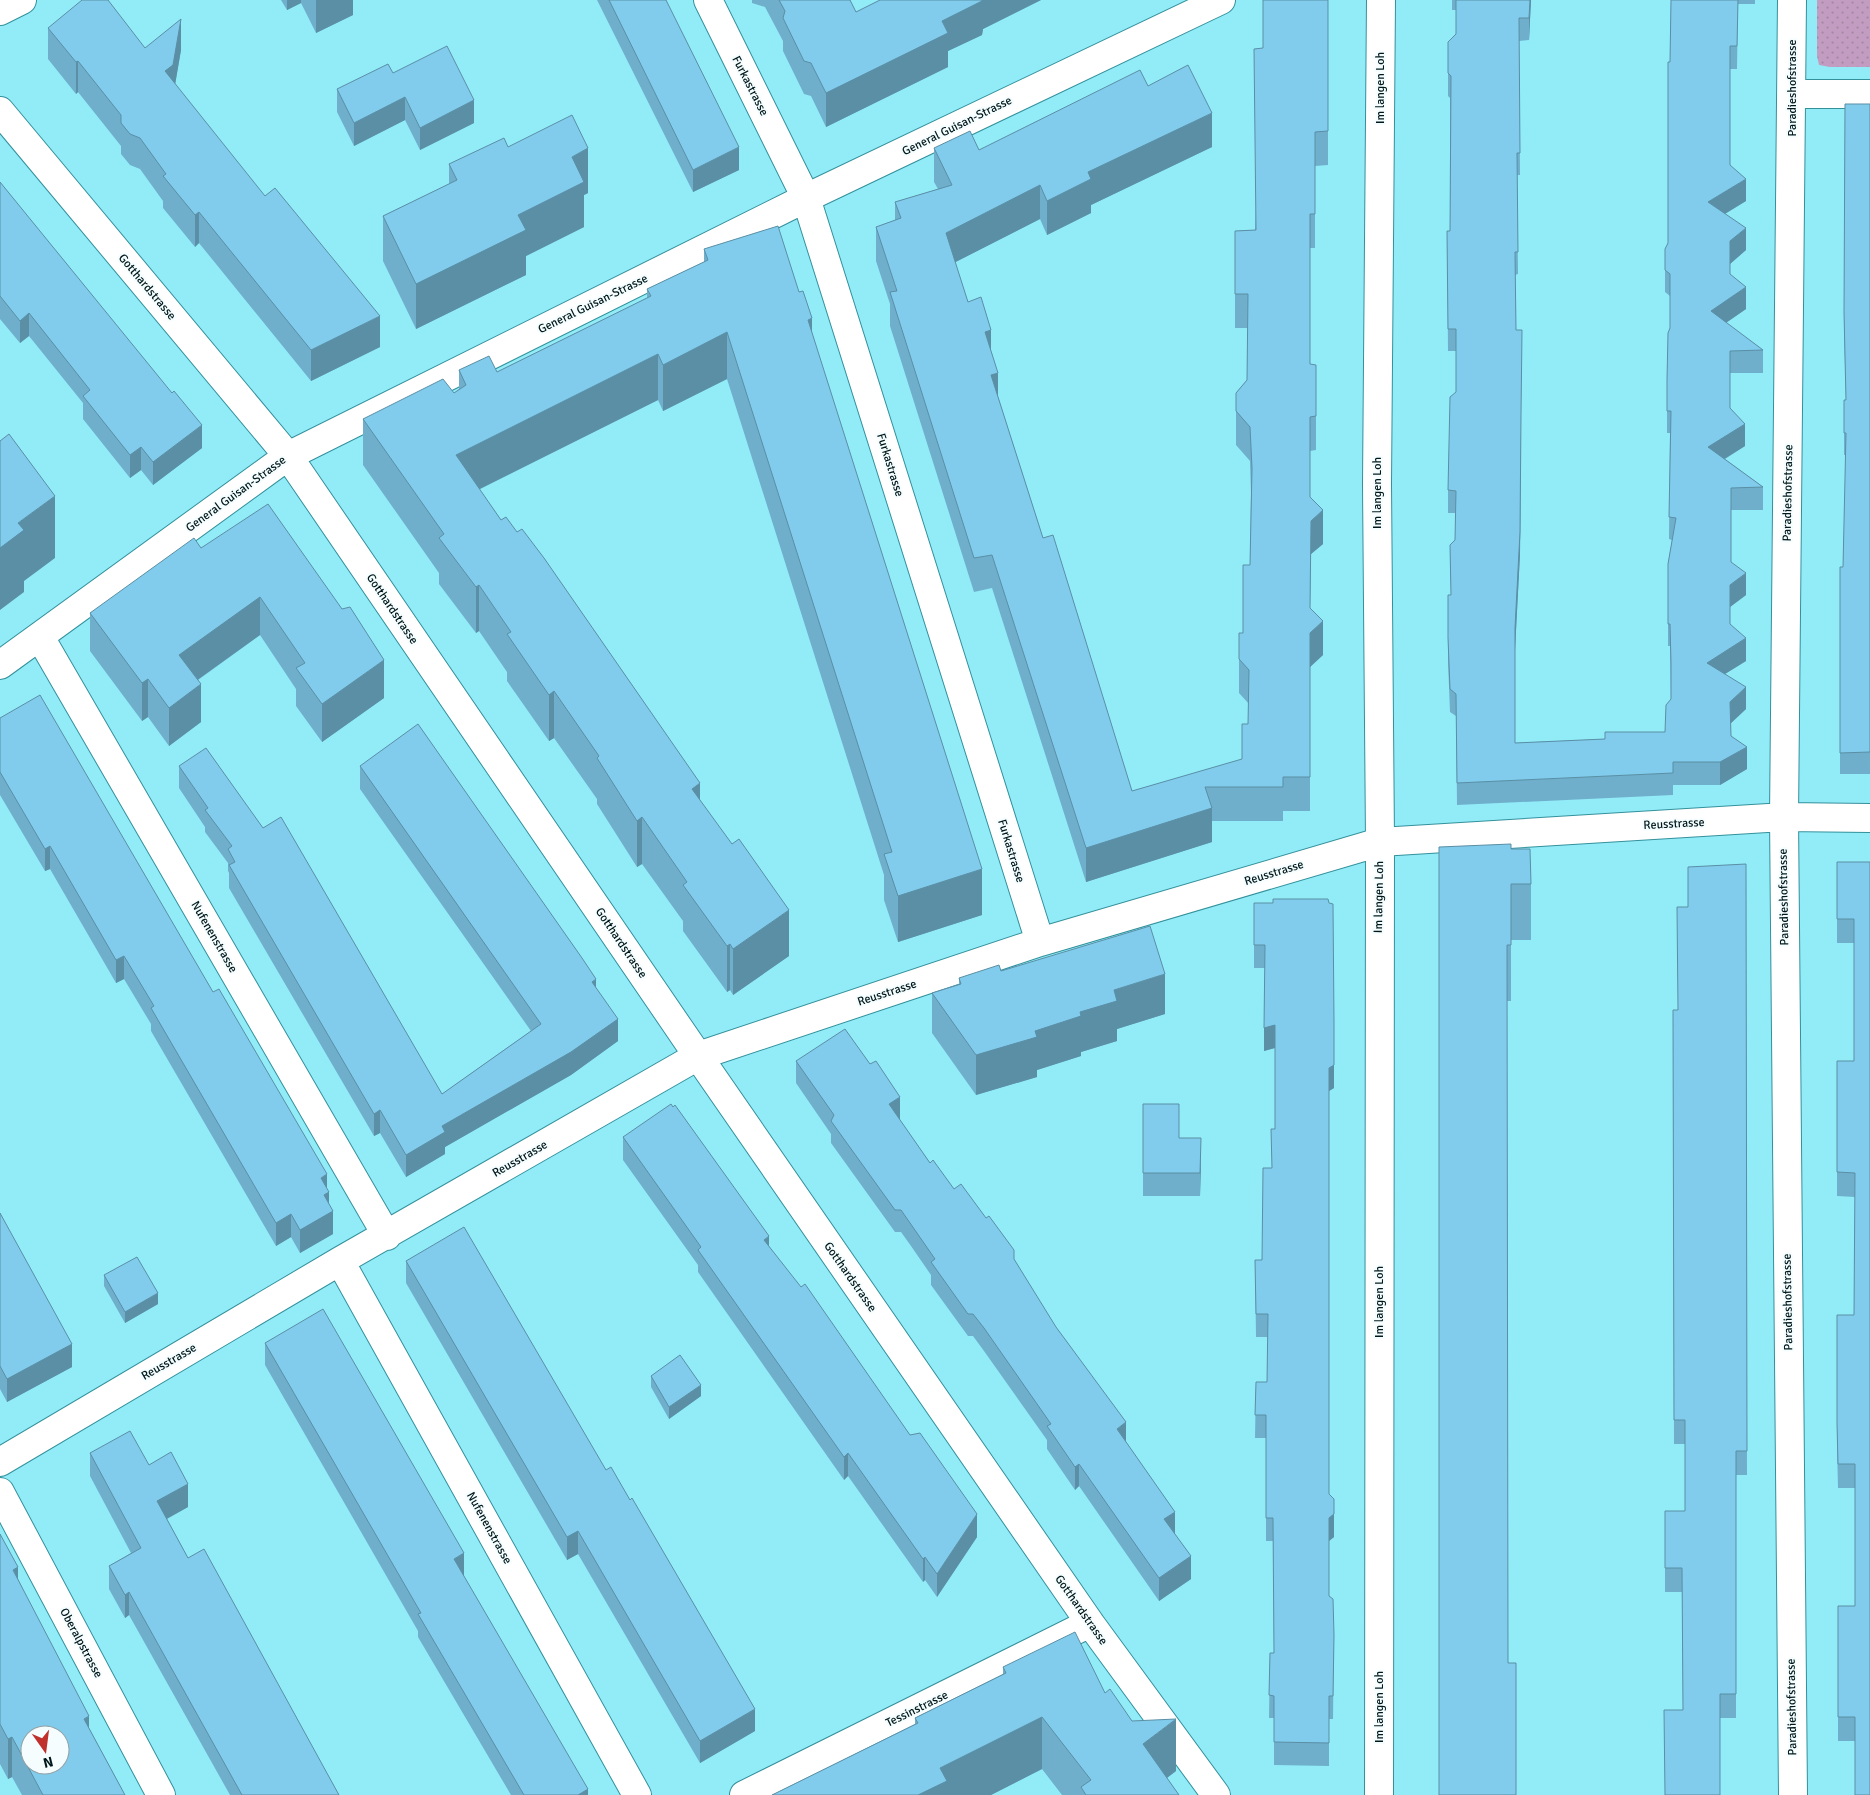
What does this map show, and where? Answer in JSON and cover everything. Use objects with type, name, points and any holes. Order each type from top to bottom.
[{"type":"street","points":[[0,11],[22,0]]},
{"type":"street","name":"Furkastrasse","points":[[708,0],[806,198],[1040,942]]},
{"type":"street","name":"General Guisan-Strasse","points":[[0,665],[288,456],[806,198],[1221,0]]},
{"type":"street","name":"Im langen Loh","points":[[1380,1795],[1380,842],[1376,484],[1381,0]]},
{"type":"street","name":"Paradieshofstrasse","points":[[1792,0],[1784,817],[1793,1795]]},
{"type":"street","points":[[1792,94],[1870,94]]},
{"type":"street","name":"Gotthardstrasse","points":[[0,111],[288,456],[698,1056],[1090,1623],[1216,1795]]},
{"type":"street","name":"Nufenenstrasse","points":[[40,637],[387,1236]]},
{"type":"street","name":"Reusstrasse","points":[[0,1462],[340,1261],[387,1236],[698,1056],[1040,942],[1380,842],[1784,817],[1870,818]]},
{"type":"street","name":"Nufenenstrasse","points":[[340,1261],[637,1795]]},
{"type":"street","name":"Oberalpstrasse","points":[[0,1492],[161,1795]]},
{"type":"street","name":"Tessinstrasse","points":[[744,1795],[1090,1623]]},
{"type":"shaded area","points":[[1817,0],[1870,0],[1870,67],[1830,67],[1819,65],[1817,56]]},
{"type":"building","points":[[82,0],[108,0],[145,48],[181,19],[173,65],[165,71],[265,196],[275,188],[380,316],[311,350],[199,212],[195,215],[163,176],[166,174],[140,138],[130,134],[121,123],[121,115],[78,61],[76,62],[48,28]]},
{"type":"building","points":[[609,0],[666,0],[739,147],[693,170]]},
{"type":"building","points":[[779,0],[850,0],[856,12],[880,0],[982,1],[942,21],[948,33],[826,93],[811,63],[804,61],[783,18],[785,11]]},
{"type":"building","points":[[1263,0],[1328,0],[1328,131],[1315,132],[1315,214],[1310,214],[1310,364],[1316,365],[1316,416],[1310,417],[1310,497],[1323,510],[1311,521],[1310,608],[1323,621],[1310,633],[1310,777],[1283,777],[1283,787],[1205,787],[1212,808],[1086,848],[992,555],[974,558],[890,292],[897,291],[876,227],[901,218],[895,202],[952,185],[934,148],[970,131],[979,150],[1140,70],[1148,86],[1188,65],[1212,113],[1088,172],[1091,179],[1047,201],[1040,185],[946,233],[968,302],[981,297],[991,330],[985,332],[998,373],[991,375],[1043,538],[1053,535],[1132,791],[1242,759],[1242,724],[1248,724],[1249,670],[1239,659],[1239,633],[1243,633],[1243,565],[1250,565],[1252,468],[1250,427],[1236,411],[1236,393],[1247,380],[1248,294],[1235,294],[1235,231],[1256,230],[1254,49],[1263,48]]},
{"type":"building","points":[[1456,0],[1530,0],[1529,18],[1519,18],[1520,153],[1517,153],[1518,252],[1515,252],[1516,330],[1522,330],[1520,532],[1515,628],[1515,743],[1605,739],[1605,732],[1665,732],[1666,705],[1671,699],[1668,564],[1676,518],[1669,517],[1671,411],[1667,411],[1667,380],[1668,333],[1670,328],[1670,274],[1665,270],[1665,249],[1668,243],[1668,62],[1670,62],[1671,0],[1738,0],[1737,46],[1730,46],[1730,165],[1746,179],[1708,202],[1746,228],[1730,241],[1730,274],[1746,287],[1711,311],[1763,350],[1730,351],[1730,408],[1745,424],[1708,447],[1763,487],[1731,488],[1731,562],[1746,573],[1730,585],[1730,624],[1746,638],[1707,663],[1746,687],[1730,702],[1731,736],[1747,747],[1720,762],[1673,762],[1673,773],[1457,783],[1456,694],[1450,689],[1448,638],[1448,595],[1451,595],[1450,545],[1455,540],[1456,491],[1448,490],[1450,397],[1456,392],[1456,329],[1448,329],[1447,231],[1450,231],[1451,76],[1448,73],[1448,42],[1456,34]]},
{"type":"building","points":[[447,46],[474,100],[420,128],[405,97],[354,123],[337,89],[388,64],[393,73]]},
{"type":"building","points":[[1845,104],[1870,104],[1870,752],[1840,753],[1840,567],[1843,567],[1846,433],[1844,433],[1844,400],[1846,400],[1844,312]]},
{"type":"building","points":[[572,115],[588,148],[572,157],[584,182],[518,215],[526,230],[416,284],[383,216],[457,180],[449,164],[504,138],[508,147]]},
{"type":"building","points":[[0,182],[172,393],[174,391],[202,425],[153,462],[141,447],[130,455],[83,396],[90,390],[29,313],[20,321],[0,296]]},
{"type":"building","points":[[778,226],[799,292],[803,291],[812,318],[808,320],[982,869],[898,896],[884,854],[892,852],[727,332],[663,365],[658,354],[456,455],[501,520],[506,517],[517,532],[522,529],[544,558],[700,783],[692,789],[732,844],[739,839],[789,910],[733,949],[730,944],[727,946],[683,885],[687,882],[642,817],[637,821],[597,758],[599,756],[554,691],[549,695],[507,634],[511,632],[479,585],[476,587],[439,538],[444,534],[363,419],[443,379],[454,393],[466,385],[459,370],[489,356],[497,372],[651,296],[647,289],[708,260],[704,249]]},
{"type":"building","points":[[9,434],[55,496],[18,523],[24,530],[0,548],[0,441]]},
{"type":"building","points":[[268,504],[342,609],[350,607],[384,660],[322,704],[296,668],[305,663],[260,597],[179,655],[201,684],[169,708],[148,679],[142,683],[90,613],[194,538],[201,548]]},
{"type":"building","points":[[40,695],[213,992],[219,989],[327,1174],[321,1178],[329,1192],[324,1195],[333,1211],[300,1230],[291,1214],[276,1223],[151,1008],[154,1006],[124,956],[116,960],[50,846],[45,849],[0,772],[0,718]]},
{"type":"building","points":[[418,724],[582,958],[596,979],[592,982],[618,1019],[571,1052],[442,1126],[445,1132],[406,1155],[380,1110],[374,1114],[229,865],[235,862],[228,849],[232,846],[205,810],[208,808],[179,766],[206,748],[263,828],[281,817],[442,1094],[541,1024],[360,766]]},
{"type":"building","points":[[1511,844],[1511,849],[1530,849],[1531,884],[1511,884],[1511,945],[1507,945],[1508,1663],[1516,1663],[1516,1795],[1439,1795],[1439,847]]},
{"type":"building","points":[[1837,862],[1870,862],[1870,1795],[1855,1795],[1855,1717],[1838,1717],[1838,1606],[1855,1606],[1855,1464],[1838,1464],[1837,1315],[1854,1315],[1855,1173],[1837,1172],[1837,1061],[1854,1061],[1854,919],[1837,919]]},
{"type":"building","points":[[1746,864],[1747,1451],[1736,1451],[1736,1694],[1720,1694],[1720,1795],[1665,1795],[1664,1710],[1683,1710],[1682,1568],[1665,1568],[1665,1511],[1685,1511],[1685,1420],[1674,1420],[1673,1010],[1678,1010],[1677,907],[1688,907],[1688,867]]},
{"type":"building","points":[[1273,899],[1328,899],[1329,903],[1333,904],[1334,1065],[1329,1068],[1329,1494],[1334,1499],[1334,1514],[1329,1518],[1329,1596],[1333,1599],[1334,1635],[1333,1696],[1329,1696],[1329,1743],[1274,1742],[1274,1696],[1269,1695],[1270,1653],[1274,1653],[1273,1518],[1266,1518],[1266,1415],[1255,1415],[1256,1382],[1267,1382],[1268,1314],[1256,1314],[1255,1260],[1262,1260],[1263,1168],[1272,1168],[1271,1129],[1275,1129],[1275,1025],[1264,1028],[1265,945],[1254,945],[1254,903],[1273,903]]},
{"type":"building","points":[[1150,926],[1165,974],[1114,990],[1117,1001],[1080,1012],[1081,1016],[1035,1031],[1037,1037],[976,1055],[932,993],[961,984],[959,978],[999,965],[1001,971]]},
{"type":"building","points":[[845,1029],[870,1064],[876,1061],[900,1097],[889,1104],[930,1163],[933,1160],[954,1189],[961,1184],[986,1218],[989,1216],[1014,1250],[1014,1259],[1056,1327],[1126,1422],[1117,1429],[1175,1512],[1164,1519],[1191,1556],[1159,1578],[1079,1464],[1075,1467],[1047,1426],[1051,1424],[984,1328],[973,1314],[968,1314],[931,1262],[935,1259],[901,1210],[895,1210],[831,1121],[834,1115],[796,1061]]},
{"type":"building","points":[[671,1104],[673,1107],[675,1105],[769,1236],[764,1240],[801,1287],[805,1284],[910,1435],[920,1433],[977,1514],[937,1574],[925,1557],[923,1559],[848,1453],[844,1457],[698,1250],[701,1247],[623,1137]]},
{"type":"building","points":[[1143,1104],[1179,1104],[1179,1138],[1201,1138],[1200,1173],[1143,1173]]},
{"type":"building","points":[[0,1213],[72,1344],[7,1379],[0,1366]]},
{"type":"building","points":[[464,1227],[606,1470],[611,1467],[630,1500],[632,1498],[755,1709],[700,1741],[578,1531],[567,1537],[406,1261]]},
{"type":"building","points":[[137,1257],[158,1293],[125,1312],[104,1275]]},
{"type":"building","points":[[323,1309],[464,1553],[454,1559],[588,1789],[578,1795],[524,1795],[418,1614],[421,1613],[265,1343]]},
{"type":"building","points":[[680,1355],[701,1385],[669,1407],[651,1376]]},
{"type":"building","points":[[130,1431],[149,1465],[171,1452],[188,1484],[157,1501],[188,1558],[204,1549],[339,1795],[242,1795],[129,1592],[125,1595],[109,1566],[141,1548],[90,1453]]},
{"type":"building","points":[[0,1534],[18,1567],[13,1570],[89,1716],[84,1719],[125,1795],[43,1795],[32,1775],[70,1775],[70,1725],[20,1725],[20,1752],[12,1737],[8,1739],[0,1724]]},
{"type":"building","points":[[1075,1632],[1105,1693],[1110,1689],[1132,1721],[1176,1719],[1143,1744],[1179,1795],[1086,1795],[1081,1787],[1091,1780],[1042,1717],[940,1768],[947,1781],[918,1795],[772,1795],[918,1723],[915,1718],[1006,1673],[1003,1667]]}]
